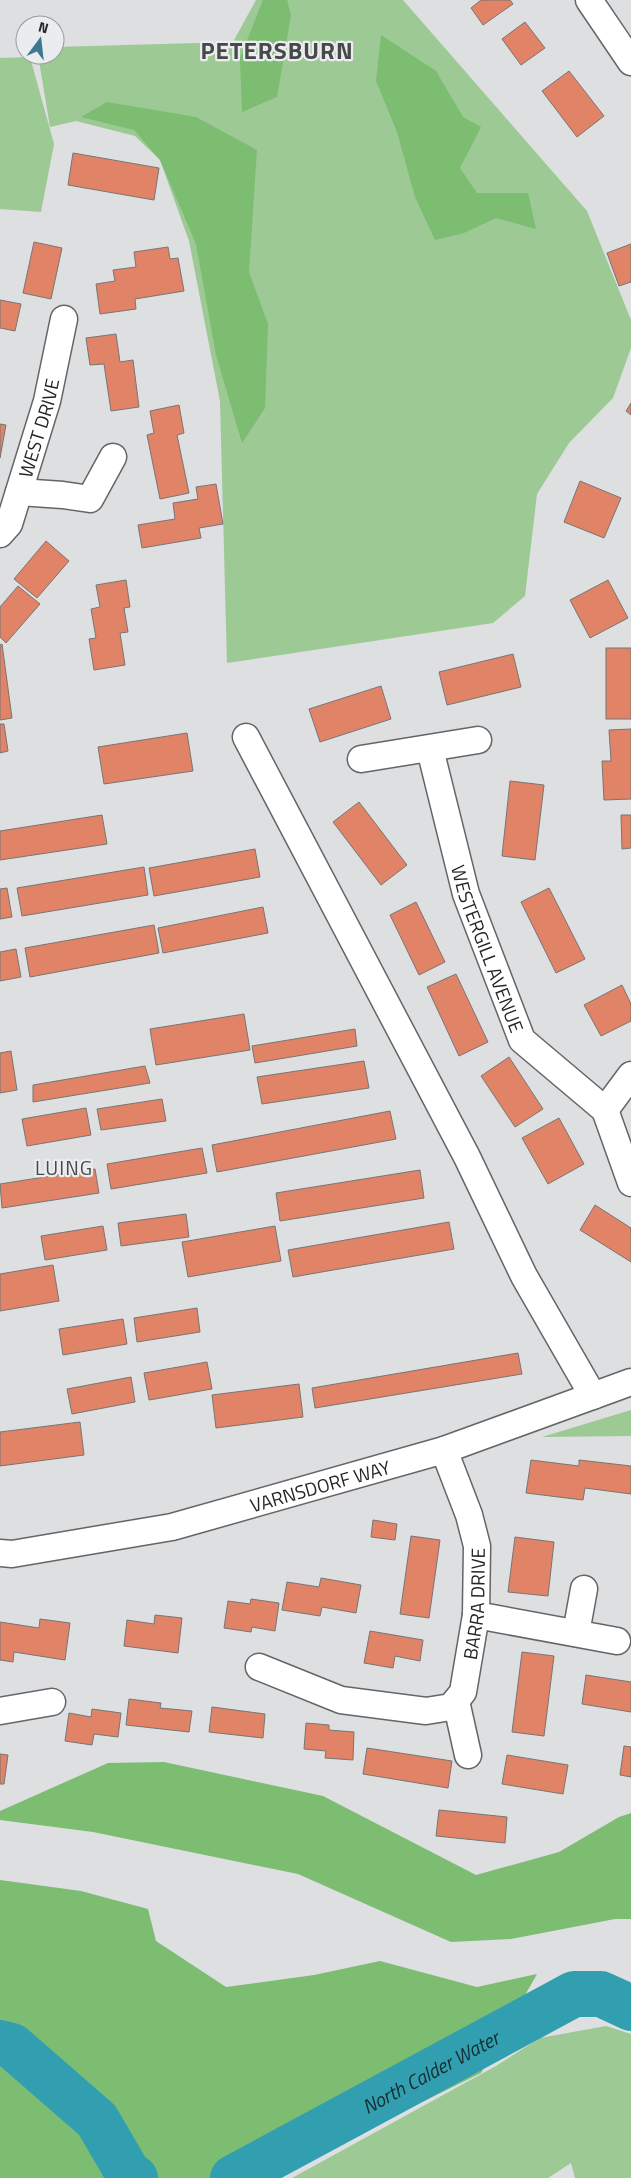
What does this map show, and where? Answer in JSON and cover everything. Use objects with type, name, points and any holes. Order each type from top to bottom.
[{"type":"street","points":[[589,0],[631,62]]},
{"type":"street","name":"WEST DRIVE","points":[[0,534],[9,524],[47,401],[64,319]]},
{"type":"street","points":[[19,492],[90,499],[114,457]]},
{"type":"street","points":[[246,737],[468,1157],[524,1276],[593,1396]]},
{"type":"street","points":[[361,759],[478,740]]},
{"type":"street","name":"WESTERGILL AVENUE","points":[[430,749],[466,894],[522,1040],[605,1110]]},
{"type":"street","points":[[631,1075],[605,1110],[631,1183]]},
{"type":"street","name":"VARNSDORF WAY","points":[[0,1553],[12,1554],[172,1527],[444,1450],[631,1382]]},
{"type":"street","name":"BARRA DRIVE","points":[[444,1450],[469,1515],[476,1546],[476,1615],[464,1692],[456,1701]]},
{"type":"street","points":[[576,1633],[584,1589]]},
{"type":"street","points":[[476,1615],[617,1641]]},
{"type":"street","points":[[259,1667],[341,1700],[426,1711],[451,1707],[456,1701]]},
{"type":"street","points":[[456,1701],[468,1755]]},
{"type":"street","points":[[0,1711],[52,1702]]},
{"type":"green space","points":[[256,0],[403,0],[587,211],[631,320],[631,348],[613,398],[569,443],[537,494],[525,596],[493,623],[227,663],[220,401],[189,241],[160,160],[135,136],[76,121],[50,127],[40,65],[65,65],[65,47],[233,42]]},
{"type":"green space","points":[[263,0],[287,0],[291,15],[277,97],[242,112],[240,58]]},
{"type":"green space","points":[[381,35],[436,71],[463,117],[481,127],[460,168],[477,193],[528,193],[536,229],[496,218],[464,233],[435,240],[415,197],[397,132],[376,81]]},
{"type":"green space","points":[[0,58],[15,58],[15,65],[32,65],[54,144],[41,212],[0,209]]},
{"type":"green space","points":[[107,102],[196,117],[257,150],[249,272],[268,324],[265,408],[242,443],[216,355],[196,244],[160,160],[134,130],[81,117]]},
{"type":"green space","points":[[631,1410],[631,1436],[542,1437]]},
{"type":"green space","points":[[164,1762],[323,1796],[476,1875],[559,1852],[619,1817],[631,1813],[631,1919],[615,1919],[511,1939],[451,1942],[298,1874],[93,1832],[0,1820],[0,1811],[108,1763]]},
{"type":"green space","points":[[0,1880],[81,1891],[148,1909],[156,1941],[226,1987],[314,1975],[380,1961],[477,1987],[537,1974],[481,2073],[268,2178],[0,2178]]},
{"type":"green space","points":[[606,2026],[631,2034],[631,2178],[575,2178],[571,2163],[548,2178],[292,2178],[496,2066],[540,2038]]},
{"type":"building","points":[[481,0],[510,0],[513,4],[483,25],[471,8]]},
{"type":"building","points":[[525,22],[545,48],[521,65],[502,39]]},
{"type":"building","points":[[569,71],[604,116],[577,137],[542,91]]},
{"type":"building","points":[[73,153],[159,168],[154,200],[68,185]]},
{"type":"building","points":[[34,242],[62,248],[51,299],[23,293]]},
{"type":"building","points":[[631,244],[631,282],[619,286],[607,253]]},
{"type":"building","points":[[168,247],[170,259],[178,258],[184,291],[135,299],[136,309],[100,314],[96,284],[115,281],[113,270],[136,267],[134,252]]},
{"type":"building","points":[[0,300],[21,304],[15,331],[0,328]]},
{"type":"building","points":[[116,334],[120,362],[133,360],[139,407],[111,411],[104,364],[90,365],[86,338]]},
{"type":"building","points":[[631,403],[631,415],[626,411]]},
{"type":"building","points":[[179,405],[184,433],[177,435],[189,493],[160,499],[147,435],[154,433],[150,411]]},
{"type":"building","points":[[0,424],[6,425],[0,458]]},
{"type":"building","points":[[580,481],[621,498],[604,538],[564,522]]},
{"type":"building","points":[[216,484],[223,524],[199,528],[201,538],[142,548],[138,525],[175,519],[173,503],[198,499],[196,487]]},
{"type":"building","points":[[46,541],[69,561],[37,598],[14,579]]},
{"type":"building","points":[[126,580],[130,607],[124,608],[128,632],[120,633],[125,665],[94,670],[89,639],[96,638],[91,609],[100,607],[96,585]]},
{"type":"building","points":[[608,580],[628,618],[590,638],[570,600]]},
{"type":"building","points":[[18,586],[40,604],[6,643],[0,637],[0,607]]},
{"type":"building","points":[[2,644],[12,718],[0,720],[0,645]]},
{"type":"building","points":[[606,648],[631,648],[631,719],[606,719]]},
{"type":"building","points":[[513,654],[521,687],[447,705],[439,672]]},
{"type":"building","points":[[381,686],[391,719],[320,742],[309,709]]},
{"type":"building","points":[[0,724],[4,724],[8,751],[0,753]]},
{"type":"building","points":[[631,729],[631,799],[604,800],[602,761],[611,761],[609,730]]},
{"type":"building","points":[[187,733],[193,771],[104,784],[98,747]]},
{"type":"building","points":[[510,781],[544,785],[535,860],[502,856]]},
{"type":"building","points":[[359,802],[407,865],[381,885],[333,822]]},
{"type":"building","points":[[102,815],[107,844],[0,860],[0,831]]},
{"type":"building","points":[[621,815],[631,815],[631,848],[622,849]]},
{"type":"building","points":[[255,849],[260,877],[154,896],[149,868]]},
{"type":"building","points":[[144,867],[148,895],[22,916],[17,888]]},
{"type":"building","points":[[7,888],[12,917],[0,919],[0,889]]},
{"type":"building","points":[[549,888],[585,959],[556,973],[521,902]]},
{"type":"building","points":[[416,902],[445,962],[419,975],[390,915]]},
{"type":"building","points":[[263,907],[268,933],[163,953],[158,928]]},
{"type":"building","points":[[154,925],[159,953],[30,977],[25,948]]},
{"type":"building","points":[[16,949],[21,977],[0,981],[0,952]]},
{"type":"building","points":[[456,974],[488,1042],[459,1056],[427,987]]},
{"type":"building","points":[[622,985],[631,1004],[631,1021],[601,1036],[584,1005]]},
{"type":"building","points":[[244,1014],[250,1050],[156,1065],[150,1029]]},
{"type":"building","points":[[355,1029],[357,1046],[255,1063],[252,1046]]},
{"type":"building","points":[[11,1051],[17,1090],[0,1093],[0,1053]]},
{"type":"building","points":[[509,1057],[543,1109],[515,1127],[481,1076]]},
{"type":"building","points":[[364,1061],[369,1088],[262,1104],[257,1077]]},
{"type":"building","points":[[145,1066],[150,1083],[33,1102],[33,1085]]},
{"type":"building","points":[[162,1099],[166,1121],[101,1130],[97,1109]]},
{"type":"building","points":[[86,1108],[91,1135],[27,1146],[22,1119]]},
{"type":"building","points":[[390,1111],[396,1139],[217,1172],[212,1145]]},
{"type":"building","points":[[559,1118],[584,1164],[548,1184],[522,1138]]},
{"type":"building","points":[[202,1148],[207,1173],[111,1189],[107,1164]]},
{"type":"building","points":[[95,1169],[99,1193],[2,1208],[0,1184]]},
{"type":"building","points":[[420,1170],[424,1198],[280,1221],[276,1193]]},
{"type":"building","points":[[595,1205],[631,1228],[631,1262],[580,1230]]},
{"type":"building","points":[[186,1214],[189,1237],[121,1246],[118,1223]]},
{"type":"building","points":[[449,1222],[454,1249],[293,1277],[288,1250]]},
{"type":"building","points":[[103,1226],[107,1250],[45,1260],[41,1236]]},
{"type":"building","points":[[275,1226],[281,1261],[188,1277],[182,1242]]},
{"type":"building","points":[[53,1265],[59,1301],[0,1311],[0,1274]]},
{"type":"building","points":[[197,1308],[200,1332],[137,1342],[134,1318]]},
{"type":"building","points":[[123,1319],[127,1344],[63,1355],[59,1329]]},
{"type":"building","points":[[518,1353],[522,1374],[315,1408],[312,1388]]},
{"type":"building","points":[[207,1362],[212,1389],[149,1400],[144,1373]]},
{"type":"building","points":[[131,1377],[135,1402],[72,1414],[67,1389]]},
{"type":"building","points":[[299,1384],[303,1417],[216,1428],[212,1395]]},
{"type":"building","points":[[80,1422],[84,1455],[0,1466],[0,1432]]},
{"type":"building","points":[[531,1460],[579,1466],[579,1460],[631,1466],[631,1494],[585,1488],[583,1500],[526,1493]]},
{"type":"building","points":[[373,1520],[397,1524],[395,1540],[371,1537]]},
{"type":"building","points":[[411,1536],[440,1540],[429,1618],[400,1614]]},
{"type":"building","points":[[515,1537],[554,1542],[548,1596],[508,1592]]},
{"type":"building","points":[[321,1578],[361,1585],[356,1613],[322,1607],[320,1616],[282,1610],[287,1582],[319,1587]]},
{"type":"building","points":[[251,1599],[279,1603],[275,1631],[252,1627],[251,1632],[224,1628],[228,1601],[250,1604]]},
{"type":"building","points":[[155,1615],[182,1618],[178,1653],[124,1646],[127,1620],[154,1624]]},
{"type":"building","points":[[40,1619],[70,1623],[65,1660],[14,1652],[13,1662],[0,1660],[0,1622],[39,1628]]},
{"type":"building","points":[[370,1631],[423,1640],[420,1661],[395,1656],[393,1668],[364,1663]]},
{"type":"building","points":[[522,1652],[554,1656],[544,1736],[512,1732]]},
{"type":"building","points":[[586,1675],[631,1682],[631,1712],[582,1704]]},
{"type":"building","points":[[129,1699],[161,1703],[160,1708],[192,1711],[189,1732],[126,1725]]},
{"type":"building","points":[[212,1707],[265,1714],[263,1738],[209,1732]]},
{"type":"building","points":[[92,1709],[121,1713],[118,1737],[94,1734],[92,1745],[65,1741],[69,1713],[91,1717]]},
{"type":"building","points":[[306,1723],[329,1725],[329,1730],[354,1732],[353,1760],[325,1758],[326,1751],[304,1749]]},
{"type":"building","points":[[624,1746],[631,1747],[631,1777],[620,1775]]},
{"type":"building","points":[[367,1748],[452,1761],[448,1788],[363,1774]]},
{"type":"building","points":[[0,1754],[8,1755],[4,1784],[0,1784]]},
{"type":"building","points":[[507,1755],[568,1765],[563,1794],[502,1784]]},
{"type":"building","points":[[439,1810],[507,1817],[505,1843],[436,1836]]},
{"type":"waterway","name":"North Calder Water","points":[[233,2178],[574,1994],[601,1994],[631,2008]]},
{"type":"waterway","name":"North Calder Water","points":[[0,2043],[12,2046],[97,2120],[128,2173],[135,2178]]},
{"type":"district","name":"PETERSBURN","points":[[277,50]]},
{"type":"district","name":"LUING","points":[[64,1167]]}]
